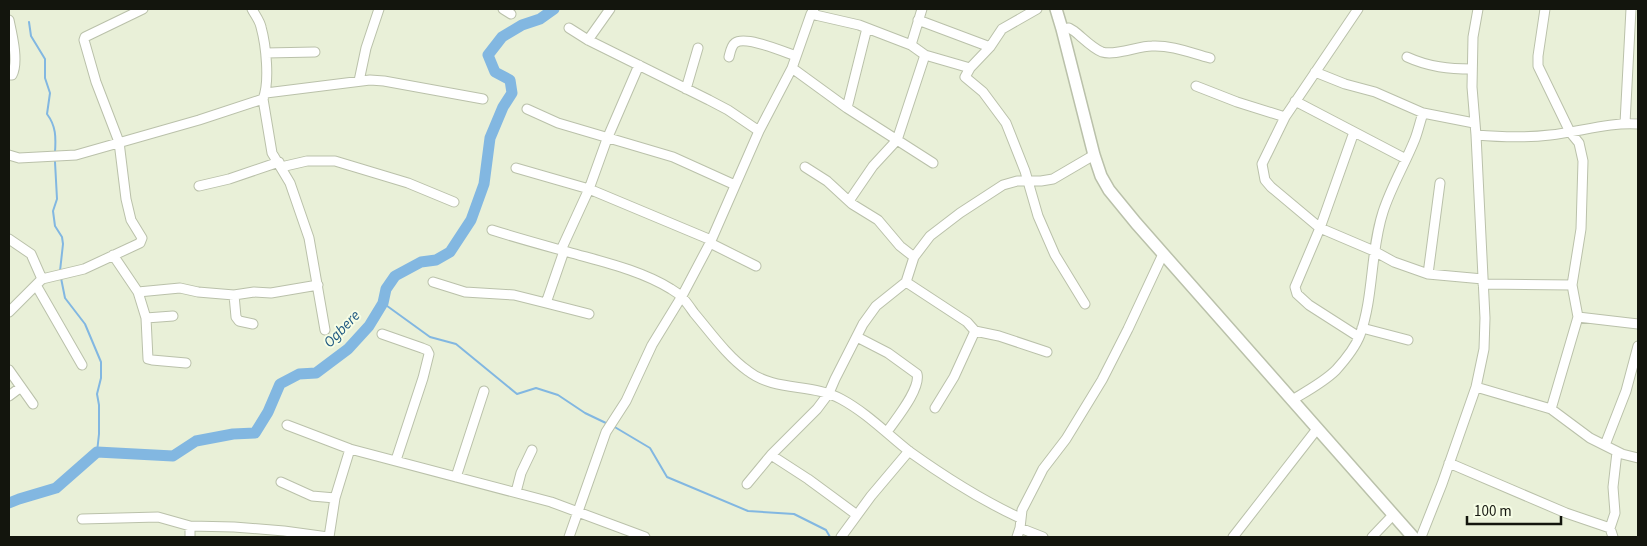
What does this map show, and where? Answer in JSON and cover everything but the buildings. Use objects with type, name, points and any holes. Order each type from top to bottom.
[{"type":"main road","points":[[1056,9],[1094,155],[1101,176],[1109,190],[1413,537]]},
{"type":"street","points":[[9,312],[39,282],[84,269],[140,243],[142,238],[131,220],[128,206],[119,142],[96,82],[84,40],[86,37],[143,9]]},
{"type":"street","points":[[252,9],[261,26],[266,53],[264,96],[272,152],[290,182],[309,238],[325,330]]},
{"type":"street","points":[[359,81],[366,48],[379,9]]},
{"type":"street","points":[[588,40],[610,9]]},
{"type":"street","points":[[911,45],[922,9]]},
{"type":"street","points":[[1037,9],[1002,29],[990,47],[970,68],[965,77],[983,92],[1006,123],[1020,157],[1038,216],[1055,255],[1085,304]]},
{"type":"street","points":[[1358,9],[1285,117],[1262,164],[1262,173],[1265,180],[1320,228],[1374,251],[1394,262],[1428,274],[1483,282],[1572,285]]},
{"type":"street","points":[[1421,537],[1450,463],[1476,387],[1484,349],[1485,318],[1472,69],[1473,37],[1478,9]]},
{"type":"street","points":[[1545,9],[1538,66],[1570,132],[1579,143],[1583,161],[1581,229],[1572,285],[1578,317],[1551,409]]},
{"type":"street","points":[[1625,123],[1631,9]]},
{"type":"street","points":[[569,537],[606,432],[626,401],[652,345],[682,296],[710,241],[759,131],[792,68],[812,11],[867,28],[911,45],[925,55],[970,68]]},
{"type":"street","points":[[9,20],[13,38],[15,70],[9,75]]},
{"type":"street","points":[[918,20],[990,47]]},
{"type":"street","points":[[569,28],[588,40],[728,110],[759,131]]},
{"type":"street","points":[[847,108],[867,28]]},
{"type":"street","points":[[1062,29],[1069,28],[1102,52],[1111,53],[1155,46],[1172,47],[1210,58]]},
{"type":"street","points":[[729,57],[732,46],[741,40],[761,44],[796,56]]},
{"type":"street","points":[[686,89],[698,48]]},
{"type":"street","points":[[266,53],[315,52]]},
{"type":"street","points":[[849,201],[873,166],[896,140],[925,55]]},
{"type":"street","points":[[1407,57],[1430,66],[1446,69],[1472,69]]},
{"type":"street","points":[[546,303],[562,251],[639,65]]},
{"type":"street","points":[[792,68],[847,108],[933,163]]},
{"type":"street","points":[[1315,72],[1345,84],[1375,92],[1423,114],[1474,123]]},
{"type":"street","points":[[9,155],[19,158],[76,155],[198,120],[264,96],[359,81],[384,81],[482,99]]},
{"type":"street","points":[[1196,86],[1237,102],[1285,117]]},
{"type":"street","points":[[1295,101],[1406,158]]},
{"type":"street","points":[[527,109],[558,123],[607,139],[656,151],[735,185]]},
{"type":"street","points":[[1292,400],[1335,371],[1349,354],[1360,333],[1382,214],[1415,138],[1423,114]]},
{"type":"street","points":[[1476,135],[1510,137],[1549,135],[1625,123],[1638,124]]},
{"type":"street","points":[[1354,132],[1320,228],[1295,287],[1296,294],[1309,305],[1360,333],[1408,340]]},
{"type":"street","points":[[747,484],[771,455],[817,410],[829,393],[863,324],[876,306],[906,282],[914,257],[930,236],[960,213],[1003,186],[1017,181],[1054,179],[1094,155]]},
{"type":"street","points":[[199,186],[280,165],[308,161],[335,161],[408,183],[454,202]]},
{"type":"street","points":[[805,167],[827,181],[849,201],[878,220],[900,246],[914,257]]},
{"type":"street","points":[[516,168],[589,189],[710,241],[756,266]]},
{"type":"street","points":[[1428,274],[1440,183]]},
{"type":"street","points":[[492,230],[620,266],[670,288],[682,296],[737,363],[749,372],[762,380],[829,393],[855,408],[910,451],[976,496],[1020,518]]},
{"type":"street","points":[[9,239],[31,254],[39,282],[82,364]]},
{"type":"street","points":[[1043,537],[1018,533],[1020,518],[1025,505],[1043,469],[1066,440],[1102,380],[1164,254]]},
{"type":"street","points":[[114,255],[138,292],[146,318],[148,358],[186,363]]},
{"type":"street","points":[[433,282],[465,292],[514,295],[589,314]]},
{"type":"street","points":[[906,282],[967,322],[975,331],[999,336],[1047,352]]},
{"type":"street","points":[[138,292],[180,288],[198,292],[234,294],[270,293],[318,285]]},
{"type":"street","points":[[234,294],[236,317],[239,321],[253,324]]},
{"type":"street","points":[[146,318],[172,316]]},
{"type":"street","points":[[1578,317],[1638,324]]},
{"type":"street","points":[[935,408],[954,377],[975,331]]},
{"type":"street","points":[[382,334],[427,350],[429,354],[424,378],[396,460]]},
{"type":"street","points":[[857,337],[888,353],[917,374],[918,378],[908,401],[887,432]]},
{"type":"street","points":[[1605,445],[1626,391],[1638,346]]},
{"type":"street","points":[[9,370],[33,404]]},
{"type":"street","points":[[1476,387],[1551,409],[1584,434],[1617,452],[1638,458]]},
{"type":"street","points":[[9,396],[21,388]]},
{"type":"street","points":[[456,476],[484,391]]},
{"type":"street","points":[[287,425],[350,449],[456,476],[498,489],[516,492],[645,537]]},
{"type":"street","points":[[1233,537],[1317,429]]},
{"type":"street","points":[[82,519],[158,517],[190,526],[234,527],[329,537],[335,498],[350,449]]},
{"type":"street","points":[[516,492],[521,473],[532,450]]},
{"type":"street","points":[[841,537],[871,496],[910,451]]},
{"type":"street","points":[[1613,537],[1610,528],[1614,517],[1613,487],[1617,452]]},
{"type":"street","points":[[771,455],[857,515]]},
{"type":"street","points":[[1450,463],[1566,513],[1610,528]]},
{"type":"street","points":[[281,482],[312,496],[335,498]]},
{"type":"street","points":[[1372,537],[1393,515]]},
{"type":"street","points":[[190,526],[190,537]]},
{"type":"waterway","name":"Ogbere","points":[[9,503],[56,488],[97,452],[173,456],[196,441],[233,434],[255,433],[268,412],[280,384],[299,374],[316,373],[348,349],[369,326],[383,303],[386,289],[395,276],[421,262],[436,260],[450,252],[471,220],[484,184],[490,138],[503,107],[512,93],[510,80],[495,72],[488,55],[502,37],[522,25],[540,19],[554,9]]},
{"type":"waterway","points":[[29,22],[31,36],[45,59],[45,78],[50,93],[47,114],[55,132],[55,152]]},
{"type":"waterway","points":[[55,162],[57,199],[53,211],[55,226],[62,237],[63,244],[60,271]]},
{"type":"waterway","points":[[61,278],[65,298],[85,324],[101,362],[101,378],[97,394],[99,405],[97,452]]},
{"type":"waterway","points":[[383,303],[430,337],[456,344],[517,394],[536,388],[558,395],[585,413],[608,424]]},
{"type":"waterway","points":[[613,426],[650,448],[667,477],[748,511],[794,514],[826,530],[830,537]]}]
